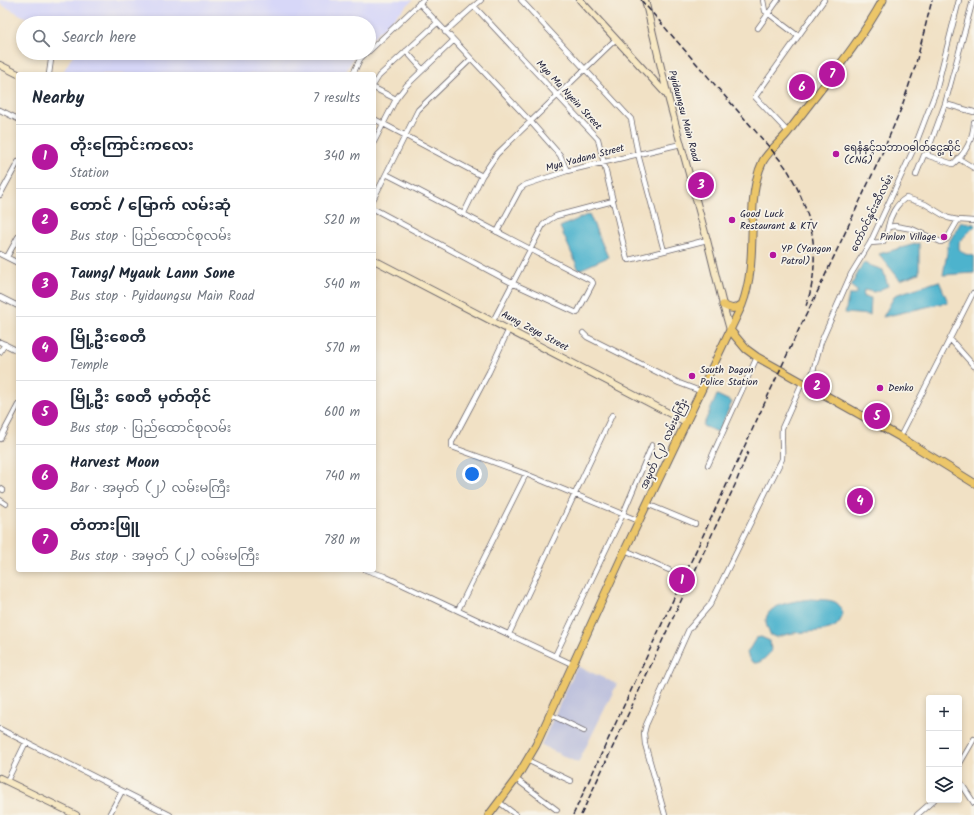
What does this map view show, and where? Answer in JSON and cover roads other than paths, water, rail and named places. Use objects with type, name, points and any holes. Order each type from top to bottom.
[{"type":"main road","points":[[580,0],[668,97]]},
{"type":"main road","name":"Pyidaungsu Main Road","points":[[645,0],[668,97],[707,240],[722,305],[730,330]]},
{"type":"main road","name":"အမှတ် (၂) လမ်းမကြီး","points":[[489,815],[516,779],[536,745],[551,715],[625,550],[742,305],[746,295],[750,272],[754,197],[758,174],[763,161],[771,149],[788,132],[834,72],[875,14],[883,0]]},
{"type":"main road","points":[[0,65],[16,73]]},
{"type":"main road","name":"Aung Zeya Street","points":[[376,261],[686,422]]},
{"type":"main road","points":[[722,305],[736,309],[742,305]]},
{"type":"main road","points":[[730,330],[746,349],[757,357],[900,437],[974,483]]},
{"type":"main road","points":[[0,778],[76,815]]},
{"type":"street","points":[[445,32],[481,0]]},
{"type":"street","points":[[521,0],[631,119],[638,154],[664,251],[707,240]]},
{"type":"street","points":[[763,0],[764,8],[768,13],[798,36]]},
{"type":"street","points":[[758,28],[778,0]]},
{"type":"street","points":[[788,132],[755,97],[824,0]]},
{"type":"street","name":"တော်ဝင်နှင်းဆီလမ်း","points":[[665,815],[645,744],[644,733],[646,725],[689,629],[710,604],[782,459],[782,428],[805,384],[851,274],[870,243],[914,146],[936,91],[959,0]]},
{"type":"street","points":[[916,175],[924,155],[928,154],[974,0]]},
{"type":"street","points":[[376,44],[421,2],[445,32],[530,121],[560,155],[567,171]]},
{"type":"street","name":"Myo Ma Nyein Street","points":[[474,6],[598,139],[627,259],[629,260],[664,251]]},
{"type":"street","points":[[376,81],[379,76],[437,23]]},
{"type":"street","points":[[464,213],[482,176],[497,154],[616,39]]},
{"type":"street","points":[[376,138],[396,99],[406,86],[453,40]]},
{"type":"street","points":[[406,51],[423,70]]},
{"type":"street","points":[[376,194],[418,110],[471,59]]},
{"type":"street","points":[[49,72],[51,60]]},
{"type":"street","points":[[354,72],[360,60]]},
{"type":"street","points":[[376,89],[396,99]]},
{"type":"street","points":[[944,104],[974,112]]},
{"type":"street","points":[[0,111],[16,118]]},
{"type":"street","points":[[376,120],[482,176]]},
{"type":"street","points":[[928,154],[930,157],[953,164],[959,159],[970,144],[973,137],[974,122]]},
{"type":"street","name":"Mya Yadana Street","points":[[497,232],[522,187],[567,171],[681,144]]},
{"type":"street","points":[[959,159],[974,168]]},
{"type":"street","points":[[0,195],[16,166]]},
{"type":"street","points":[[376,210],[512,283],[577,313],[593,283],[592,280],[386,174]]},
{"type":"street","points":[[870,243],[882,242],[886,237],[888,226],[895,209],[900,202],[906,198],[925,204],[948,218],[974,221]]},
{"type":"street","points":[[493,321],[543,225],[556,216],[613,201]]},
{"type":"street","points":[[888,226],[912,229],[941,242],[948,238],[958,220]]},
{"type":"street","points":[[7,258],[16,241]]},
{"type":"street","points":[[0,254],[16,262]]},
{"type":"street","points":[[900,437],[973,293]]},
{"type":"street","points":[[0,297],[16,305]]},
{"type":"street","points":[[509,330],[451,445],[452,447],[526,474],[639,521]]},
{"type":"street","points":[[583,333],[587,337],[679,383],[700,391]]},
{"type":"street","points":[[950,339],[974,366]]},
{"type":"street","points":[[0,352],[2,343],[16,350]]},
{"type":"street","points":[[708,465],[757,357]]},
{"type":"street","points":[[0,439],[16,409]]},
{"type":"street","points":[[509,634],[612,416]]},
{"type":"street","points":[[555,656],[623,514],[652,445]]},
{"type":"street","points":[[458,610],[526,474]]},
{"type":"street","points":[[0,500],[6,504]]},
{"type":"street","points":[[647,504],[695,524]]},
{"type":"street","points":[[625,550],[669,570]]},
{"type":"street","points":[[372,572],[458,610],[574,665]]},
{"type":"street","points":[[551,715],[584,731]]},
{"type":"street","points":[[0,729],[170,815]]},
{"type":"street","points":[[962,760],[974,739]]},
{"type":"street","points":[[7,782],[26,742]]},
{"type":"street","points":[[527,760],[571,781]]},
{"type":"street","points":[[516,779],[557,810]]},
{"type":"street","points":[[962,785],[974,803]]},
{"type":"street","points":[[109,815],[122,791]]},
{"type":"street","points":[[499,802],[516,815]]},
{"type":"street","points":[[917,815],[931,803]]},
{"type":"street","points":[[61,815],[64,809]]},
{"type":"water","points":[[589,214],[608,257],[579,270],[560,227]]},
{"type":"water","points":[[961,222],[974,224],[974,227],[959,242],[959,249],[965,254],[974,256],[974,273],[943,275],[949,242]]},
{"type":"water","points":[[919,243],[919,273],[900,280],[879,254]]},
{"type":"water","points":[[863,263],[883,270],[888,286],[874,292],[864,290],[863,297],[871,298],[870,315],[845,313],[849,295],[855,295],[857,291],[851,286]]},
{"type":"water","points":[[939,281],[948,302],[883,317],[895,295]]},
{"type":"water","points":[[717,395],[732,402],[718,432],[703,426]]},
{"type":"water","points":[[811,599],[830,600],[835,602],[842,611],[840,622],[830,629],[793,633],[777,637],[770,635],[766,622],[767,616],[771,611],[783,604]]},
{"type":"water","points":[[761,637],[770,641],[771,651],[762,661],[755,663],[752,662],[747,653],[756,638]]},
{"type":"railway","points":[[641,0],[771,149],[791,176],[805,207],[813,239],[814,272],[806,306]]},
{"type":"railway","points":[[573,815],[880,158],[901,109],[915,67],[932,0]]},
{"type":"railway","points":[[581,815],[735,485],[748,452]]},
{"type":"place","name":"တံတားဖြူ","points":[[832,74]]},
{"type":"place","name":"Harvest Moon","points":[[802,87]]},
{"type":"place","name":"ရေနံနှင့်သဘာဝဓါတ်ငွေ့ဆိုင် (CNG)","points":[[836,154]]},
{"type":"place","name":"Taung/ Myauk Lann Sone","points":[[701,185]]},
{"type":"place","name":"Good Luck Restaurant & KTV","points":[[732,220]]},
{"type":"place","name":"Pinlon Village","points":[[944,237]]},
{"type":"place","name":"YP (Yangon Patrol)","points":[[773,255]]},
{"type":"place","name":"South Dagon Police Station","points":[[692,376]]},
{"type":"place","name":"တောင် / မြောက် လမ်းဆုံ","points":[[817,386]]},
{"type":"place","name":"Denko","points":[[880,388]]},
{"type":"place","name":"မြို့ဦး စေတီ မှတ်တိုင်","points":[[877,416]]},
{"type":"place","name":"မြို့ဦးစေတီ","points":[[860,501]]},
{"type":"place","name":"တိုးကြောင်းကလေး","points":[[682,580]]}]
